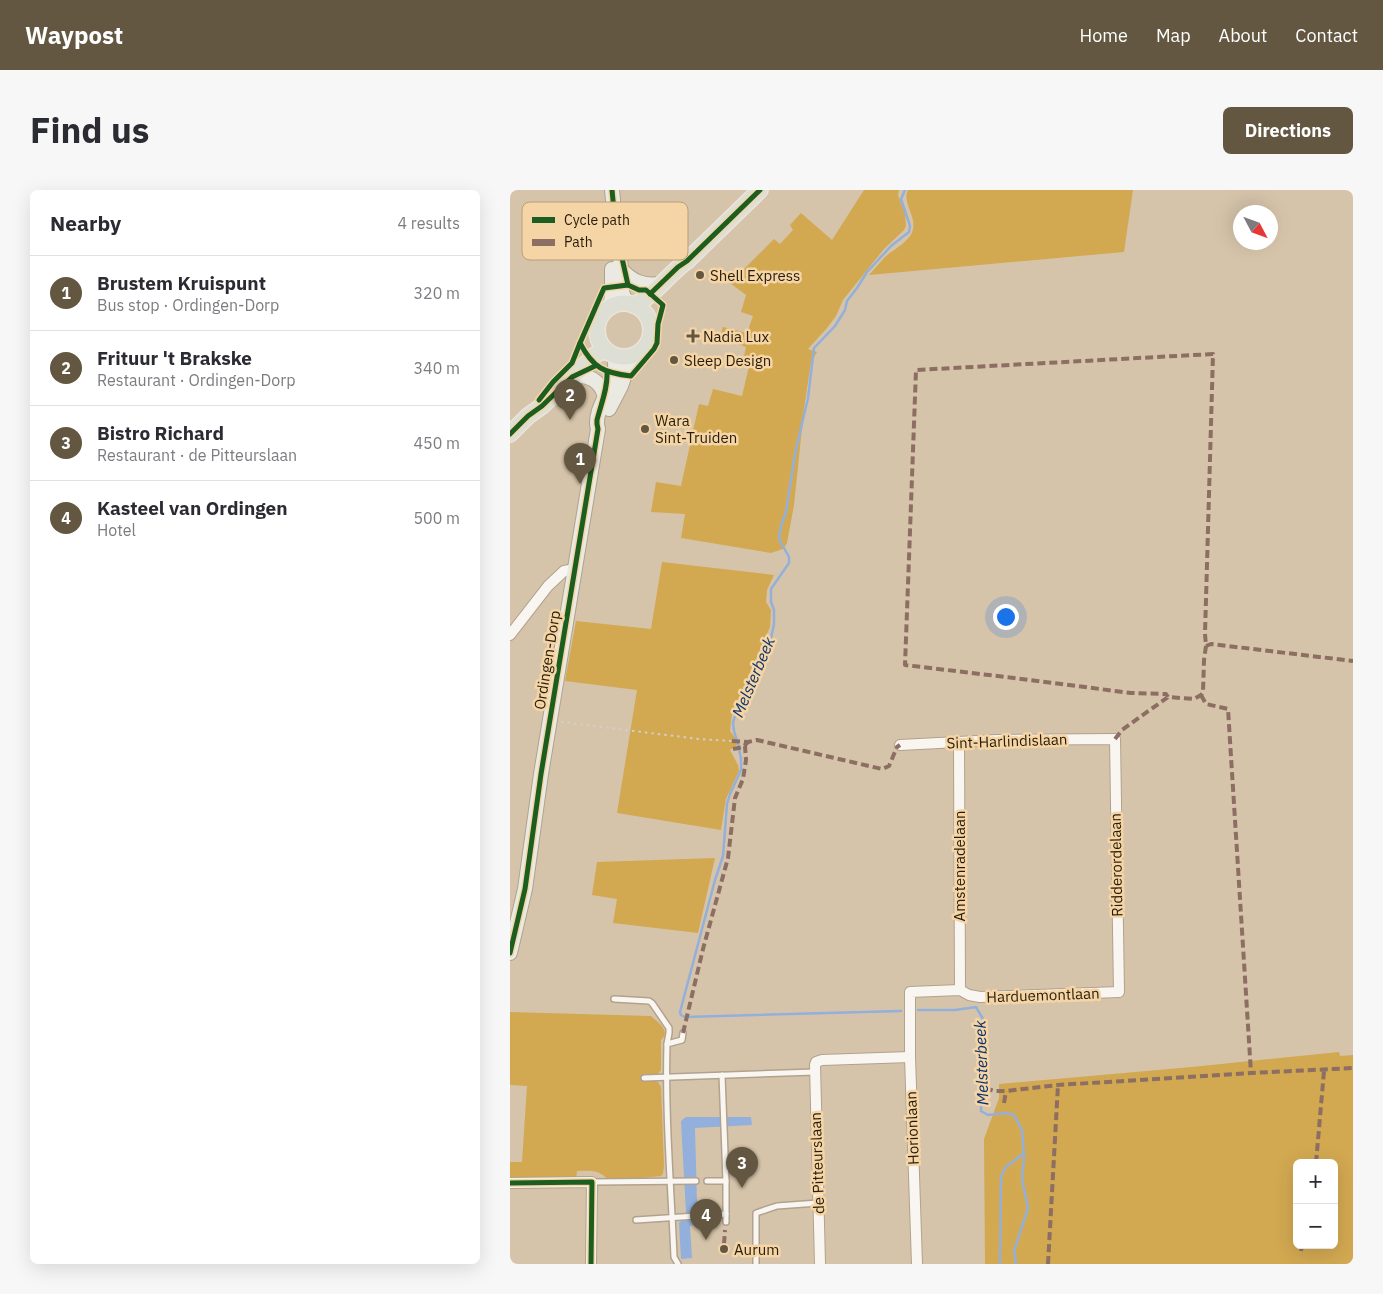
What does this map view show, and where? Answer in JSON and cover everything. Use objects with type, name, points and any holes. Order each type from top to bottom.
[{"type":"main road","points":[[610,353],[598,337],[598,324],[604,312],[615,305],[641,302],[678,267],[687,261],[760,190]]},
{"type":"main road","points":[[610,307],[613,260]]},
{"type":"main road","points":[[528,416],[542,406],[598,353],[610,353],[620,357],[631,356],[642,350],[649,340],[651,328],[647,317],[643,312],[629,304],[622,292],[620,260]]},
{"type":"main road","points":[[647,317],[652,306],[682,270],[687,261]]},
{"type":"main road","points":[[621,269],[627,276],[638,283],[660,284]]},
{"type":"main road","points":[[510,434],[528,416],[553,382],[598,337]]},
{"type":"main road","name":"Ordingen-Dorp","points":[[510,953],[525,889],[550,721],[598,429],[597,420],[616,367],[610,353]]},
{"type":"main road","name":"Ordingen-Dorp","points":[[598,429],[622,386],[631,356]]},
{"type":"main road","points":[[572,377],[585,376],[596,380],[605,397]]},
{"type":"street","points":[[510,635],[548,586],[564,571],[575,569]]},
{"type":"street","name":"Sint-Harlindislaan","points":[[900,745],[997,740],[1115,739]]},
{"type":"street","name":"Ridderordelaan","points":[[1115,739],[1119,992]]},
{"type":"street","name":"Amstenradelaan","points":[[959,743],[960,990]]},
{"type":"street","name":"Harduemontlaan","points":[[910,992],[960,990],[968,995],[980,997],[1119,992]]},
{"type":"street","name":"Horionlaan","points":[[910,992],[910,1057],[917,1264]]},
{"type":"street","points":[[815,1067],[822,1060],[910,1057]]},
{"type":"street","name":"de Pitteurslaan","points":[[815,1067],[820,1264]]},
{"type":"street","points":[[510,1183],[592,1182],[591,1264]]},
{"type":"lane","points":[[614,999],[649,1001],[669,1028],[666,1077],[669,1182],[674,1257],[678,1264]]},
{"type":"lane","points":[[667,1044],[682,1040],[683,1033]]},
{"type":"lane","points":[[644,1078],[722,1075],[815,1067]]},
{"type":"lane","points":[[722,1075],[726,1222]]},
{"type":"lane","points":[[592,1182],[696,1181]]},
{"type":"lane","points":[[706,1181],[726,1181]]},
{"type":"lane","points":[[756,1264],[756,1214],[777,1206],[819,1204]]},
{"type":"lane","points":[[636,1220],[726,1214]]},
{"type":"path","points":[[550,721],[700,739],[732,741]]},
{"type":"shaded area","points":[[864,190],[899,190],[898,195],[905,214],[906,226],[884,249],[843,300],[836,316],[808,349],[817,352],[811,362],[794,505],[787,543],[783,549],[771,553],[681,538],[685,514],[651,512],[656,482],[681,486],[699,404],[708,406],[713,389],[742,396],[751,358],[744,356],[746,347],[720,337],[723,327],[747,333],[753,316],[741,312],[746,295],[730,283],[774,239],[780,244],[793,230],[790,225],[801,213],[832,240]]},
{"type":"shaded area","points":[[908,190],[1133,190],[1124,252],[869,275],[885,257],[906,241],[912,233],[913,219],[907,200]]},
{"type":"shaded area","points":[[662,562],[774,575],[767,590],[766,602],[771,610],[770,627],[732,714],[730,731],[736,739],[737,745],[730,750],[739,771],[726,799],[721,830],[617,813],[637,690],[565,681],[576,621],[651,629]]},
{"type":"shaded area","points":[[715,858],[698,933],[613,923],[617,899],[592,895],[597,862]]},
{"type":"shaded area","points":[[510,1012],[651,1016],[663,1027],[665,1033],[661,1040],[661,1070],[657,1075],[641,1076],[641,1081],[655,1081],[661,1087],[664,1166],[661,1176],[606,1178],[593,1171],[577,1171],[576,1179],[510,1179],[510,1162],[522,1162],[527,1086],[510,1085]]},
{"type":"shaded area","points":[[1339,1052],[1340,1056],[1353,1055],[1353,1264],[985,1264],[984,1139],[999,1098],[999,1084]]},
{"type":"water","points":[[686,1117],[751,1117],[752,1125],[695,1128],[696,1222],[690,1226],[692,1258],[681,1259],[679,1223],[682,1220],[686,1220],[686,1213],[681,1122]]},
{"type":"waterway","name":"Melsterbeek","points":[[901,1011],[685,1017],[680,1012],[723,856],[727,804],[741,770],[741,759],[733,723],[737,708],[771,638],[774,624],[771,589],[789,563],[789,557],[779,539],[808,398],[814,348],[835,326],[845,310],[847,301],[867,272],[891,246],[909,232],[910,226],[901,199],[905,190]]},
{"type":"waterway","name":"Melsterbeek","points":[[918,1010],[955,1010],[976,1007],[983,1019],[981,1111],[988,1115],[1005,1113],[1014,1115],[1022,1130],[1024,1158],[1022,1179],[1028,1208],[1014,1251],[1016,1264]]},
{"type":"waterway","points":[[1000,1264],[1001,1176],[1006,1167],[1024,1153]]},
{"type":"marked path","points":[[1115,739],[1122,730],[1168,697],[1194,699],[1203,692],[1206,646],[1213,354],[916,370],[905,665],[1131,693],[1166,694],[1168,697]]},
{"type":"marked path","points":[[1206,646],[1211,644],[1353,661]]},
{"type":"marked path","points":[[1201,695],[1206,704],[1228,709],[1251,1073]]},
{"type":"marked path","points":[[732,741],[748,742],[757,740],[882,769],[889,766],[897,747],[900,745]]},
{"type":"marked path","points":[[733,749],[743,747],[748,742]]},
{"type":"marked path","points":[[683,1033],[703,949],[728,858],[735,798],[743,779],[746,760],[745,746]]},
{"type":"marked path","points":[[985,1088],[995,1091],[1006,1091],[1058,1085],[1353,1068]]},
{"type":"marked path","points":[[1316,1159],[1324,1071]]},
{"type":"marked path","points":[[1048,1264],[1058,1085]]},
{"type":"marked path","points":[[1004,1103],[1006,1091]]},
{"type":"marked path","points":[[724,1244],[725,1230]]},
{"type":"cycle path","points":[[612,190],[613,202]]},
{"type":"cycle path","points":[[650,294],[760,190]]},
{"type":"cycle path","points":[[622,260],[628,285]]},
{"type":"cycle path","points":[[628,285],[639,290],[646,290],[663,305],[658,324],[657,343],[631,376],[613,373],[600,368],[590,358],[580,343],[604,288],[628,285]]},
{"type":"cycle path","points":[[539,400],[553,382],[572,363],[580,343]]},
{"type":"cycle path","points":[[510,434],[572,377],[595,366]]},
{"type":"cycle path","points":[[510,953],[525,889],[541,774],[598,429],[597,420],[605,390],[607,372]]},
{"type":"cycle path","points":[[510,1183],[592,1182],[591,1264]]},
{"type":"place","name":"Shell Express","points":[[700,275]]},
{"type":"place","name":"Nadia Lux","points":[[693,336]]},
{"type":"place","name":"Sleep Design","points":[[674,360]]},
{"type":"place","name":"Frituur 't Brakske","points":[[570,420]]},
{"type":"place","name":"Wara Sint-Truiden","points":[[645,429]]},
{"type":"place","name":"Brustem Kruispunt","points":[[580,484]]},
{"type":"place","name":"Bistro Richard","points":[[742,1188]]},
{"type":"place","name":"Kasteel van Ordingen","points":[[706,1240]]},
{"type":"place","name":"Aurum","points":[[724,1249]]}]
